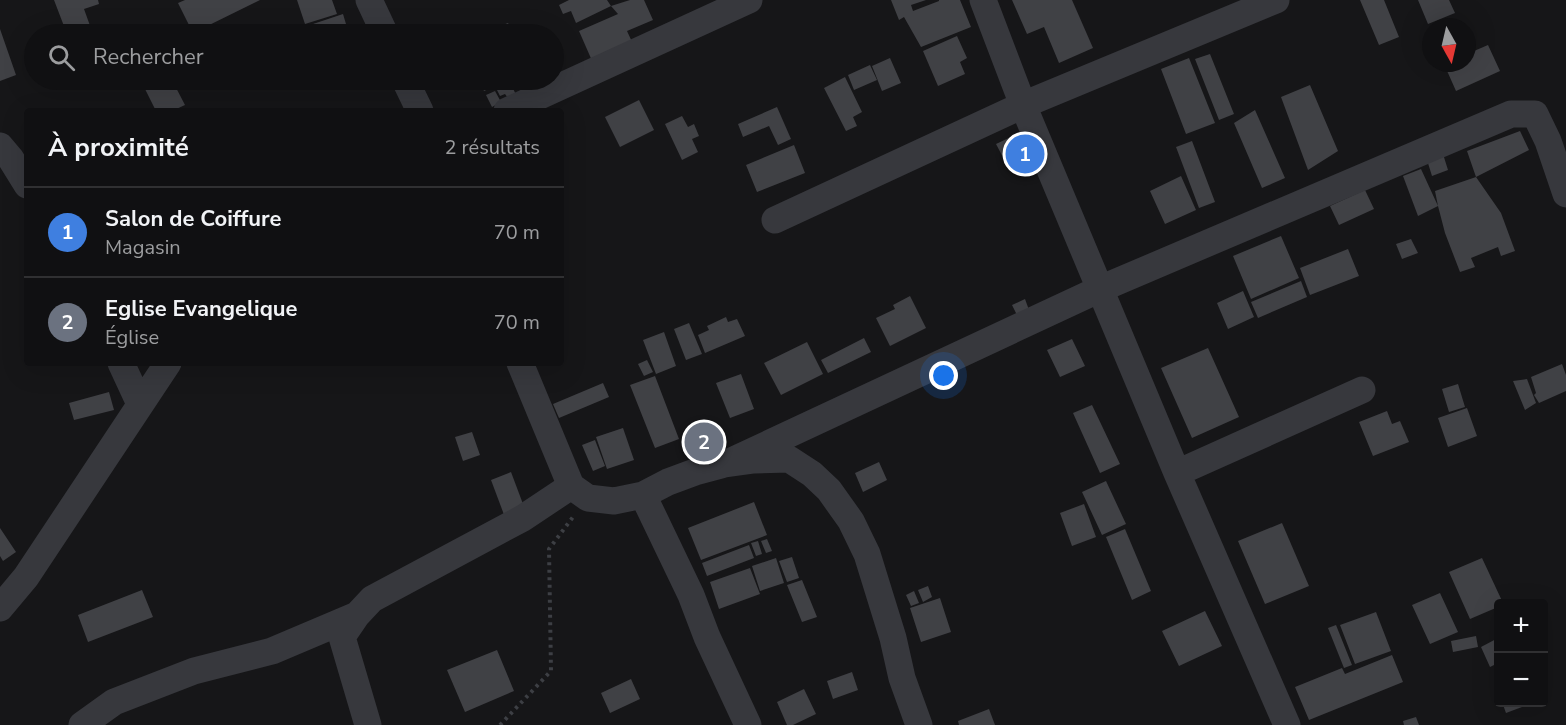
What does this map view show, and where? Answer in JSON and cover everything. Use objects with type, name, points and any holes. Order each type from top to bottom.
[{"type":"street","points":[[369,0],[380,24]]},
{"type":"street","points":[[564,85],[749,0]]},
{"type":"street","points":[[983,0],[1023,105],[1177,473],[1287,725]]},
{"type":"street","points":[[775,220],[1023,105],[1276,0]]},
{"type":"street","points":[[410,90],[419,108]]},
{"type":"street","points":[[514,108],[553,90]]},
{"type":"street","points":[[725,464],[1100,289],[1511,114],[1535,114],[1548,141],[1566,194]]},
{"type":"street","points":[[0,147],[11,159],[24,180]]},
{"type":"street","points":[[122,366],[140,404]]},
{"type":"street","points":[[0,608],[26,577],[166,366]]},
{"type":"street","points":[[521,366],[580,492]]},
{"type":"street","points":[[1177,473],[1362,390]]},
{"type":"street","points":[[368,725],[342,637],[357,615],[372,599],[523,518],[580,492],[614,501],[643,495],[695,471],[754,460],[789,459],[812,474],[829,490],[851,521],[867,554],[893,638],[902,678],[920,725]]},
{"type":"street","points":[[643,495],[691,595],[724,677],[748,725]]},
{"type":"street","points":[[82,725],[114,702],[194,671],[272,651],[357,615]]},
{"type":"path","points":[[500,725],[551,671],[549,549],[580,492]]},
{"type":"building","points":[[54,0],[98,0],[99,4],[84,9],[89,24],[63,24]]},
{"type":"building","points":[[185,0],[260,0],[211,24],[188,24],[178,3]]},
{"type":"building","points":[[297,0],[332,0],[337,14],[305,24]]},
{"type":"building","points":[[569,0],[607,0],[611,6],[576,23],[571,11],[563,14],[559,5]]},
{"type":"building","points":[[630,0],[644,0],[653,20],[627,31],[633,44],[593,63],[579,31],[618,14],[611,6]]},
{"type":"building","points":[[891,0],[926,0],[911,5],[913,11],[939,0],[960,0],[971,27],[921,47],[904,17],[899,20]]},
{"type":"building","points":[[1012,0],[1072,0],[1093,48],[1059,63],[1044,27],[1027,34]]},
{"type":"building","points":[[1360,0],[1384,0],[1399,37],[1379,45]]},
{"type":"building","points":[[1418,0],[1449,0],[1455,13],[1443,18],[1426,18]]},
{"type":"building","points":[[343,14],[346,24],[313,24]]},
{"type":"building","points":[[0,29],[16,75],[0,81]]},
{"type":"building","points":[[957,36],[967,58],[960,62],[965,74],[938,86],[923,51]]},
{"type":"building","points":[[1488,45],[1500,71],[1456,91],[1448,72],[1476,72],[1476,50]]},
{"type":"building","points":[[1210,54],[1234,114],[1219,120],[1195,59]]},
{"type":"building","points":[[890,58],[901,83],[882,91],[872,66]]},
{"type":"building","points":[[1189,58],[1215,123],[1186,134],[1161,69]]},
{"type":"building","points":[[870,65],[877,80],[854,90],[848,75]]},
{"type":"building","points":[[845,77],[862,112],[853,117],[857,126],[846,131],[824,88]]},
{"type":"building","points":[[1310,85],[1338,151],[1308,170],[1281,97]]},
{"type":"building","points":[[146,90],[177,90],[185,105],[178,108],[154,108]]},
{"type":"building","points":[[497,90],[514,90],[517,97],[508,98],[505,94],[500,96]]},
{"type":"building","points":[[520,90],[537,90],[523,96]]},
{"type":"building","points":[[495,91],[501,102],[492,107],[486,95]]},
{"type":"building","points":[[639,100],[654,130],[620,147],[605,117]]},
{"type":"building","points":[[777,107],[791,139],[778,145],[769,126],[743,137],[738,124]]},
{"type":"building","points":[[1255,110],[1285,178],[1262,188],[1234,123]]},
{"type":"building","points":[[682,116],[688,127],[694,124],[699,136],[692,139],[698,152],[682,160],[665,124]]},
{"type":"building","points":[[1520,131],[1529,150],[1476,177],[1467,151]]},
{"type":"building","points":[[1017,134],[1027,155],[1007,165],[996,144]]},
{"type":"building","points":[[1192,141],[1215,202],[1199,208],[1176,147]]},
{"type":"building","points":[[794,145],[805,173],[757,192],[746,165]]},
{"type":"building","points":[[1443,154],[1448,170],[1432,176],[1427,160]]},
{"type":"building","points":[[1421,169],[1438,206],[1418,216],[1403,176]]},
{"type":"building","points":[[1181,176],[1196,210],[1165,224],[1150,191]]},
{"type":"building","points":[[1476,177],[1501,213],[1515,251],[1501,256],[1498,247],[1471,258],[1475,267],[1460,272],[1445,233],[1435,191]]},
{"type":"building","points":[[1365,190],[1374,209],[1339,225],[1330,206]]},
{"type":"building","points":[[1281,236],[1299,278],[1251,299],[1233,256]]},
{"type":"building","points":[[1411,239],[1418,253],[1402,259],[1396,244]]},
{"type":"building","points":[[1348,249],[1359,276],[1310,295],[1300,268]]},
{"type":"building","points":[[1301,281],[1307,297],[1258,318],[1251,302]]},
{"type":"building","points":[[1243,291],[1254,317],[1228,329],[1217,303]]},
{"type":"building","points":[[910,296],[926,328],[890,346],[876,318],[895,309],[893,305]]},
{"type":"building","points":[[1025,299],[1029,310],[1017,315],[1012,305]]},
{"type":"building","points":[[726,317],[728,322],[737,319],[745,336],[705,353],[698,335],[709,330],[707,326]]},
{"type":"building","points":[[689,323],[702,354],[686,360],[674,329]]},
{"type":"building","points":[[664,332],[676,366],[656,374],[643,340]]},
{"type":"building","points":[[864,338],[871,352],[828,373],[821,360]]},
{"type":"building","points":[[1072,339],[1085,366],[1060,377],[1047,350]]},
{"type":"building","points":[[807,342],[823,374],[781,395],[764,363]]},
{"type":"building","points":[[1208,348],[1239,417],[1192,438],[1161,368]]},
{"type":"building","points":[[647,360],[653,372],[644,376],[638,364]]},
{"type":"building","points":[[1562,364],[1566,375],[1566,391],[1539,403],[1534,395],[1536,393],[1531,377]]},
{"type":"building","points":[[741,374],[754,409],[730,418],[716,383]]},
{"type":"building","points":[[655,376],[679,439],[655,448],[630,385]]},
{"type":"building","points":[[1527,379],[1536,403],[1525,410],[1513,381]]},
{"type":"building","points":[[603,383],[609,397],[559,418],[553,404]]},
{"type":"building","points":[[1458,384],[1465,407],[1449,412],[1442,389]]},
{"type":"building","points":[[109,392],[114,410],[74,420],[69,403]]},
{"type":"building","points":[[1092,405],[1120,464],[1100,473],[1073,413]]},
{"type":"building","points":[[1467,408],[1477,436],[1448,447],[1438,418]]},
{"type":"building","points":[[1387,411],[1392,424],[1400,421],[1409,442],[1373,456],[1359,422]]},
{"type":"building","points":[[623,428],[634,460],[607,469],[596,437]]},
{"type":"building","points":[[472,432],[480,455],[463,461],[455,437]]},
{"type":"building","points":[[595,440],[605,466],[593,471],[582,445]]},
{"type":"building","points":[[879,462],[887,480],[863,492],[855,473]]},
{"type":"building","points":[[511,472],[526,512],[506,520],[491,480]]},
{"type":"building","points":[[1106,481],[1126,524],[1102,535],[1082,492]]},
{"type":"building","points":[[754,502],[767,535],[701,560],[688,528]]},
{"type":"building","points":[[1084,504],[1096,537],[1072,546],[1060,513]]},
{"type":"building","points":[[1282,523],[1309,586],[1265,604],[1238,541]]},
{"type":"building","points":[[0,528],[16,552],[3,561],[0,556]]},
{"type":"building","points":[[1125,529],[1151,591],[1132,600],[1106,537]]},
{"type":"building","points":[[767,539],[772,551],[766,553],[761,541]]},
{"type":"building","points":[[758,541],[762,554],[756,556],[751,543]]},
{"type":"building","points":[[749,545],[754,558],[707,576],[702,563]]},
{"type":"building","points":[[792,557],[799,578],[787,582],[779,561]]},
{"type":"building","points":[[776,558],[784,583],[760,591],[752,566]]},
{"type":"building","points":[[1482,558],[1501,599],[1494,599],[1494,609],[1470,619],[1449,572]]},
{"type":"building","points":[[750,568],[760,594],[719,609],[710,582]]},
{"type":"building","points":[[802,580],[817,617],[802,622],[787,585]]},
{"type":"building","points":[[928,586],[932,597],[923,602],[918,590]]},
{"type":"building","points":[[142,590],[153,617],[88,642],[78,615]]},
{"type":"building","points":[[914,591],[919,603],[911,606],[906,595]]},
{"type":"building","points":[[1440,593],[1458,632],[1430,644],[1412,605]]},
{"type":"building","points":[[940,598],[951,632],[921,642],[910,608]]},
{"type":"building","points":[[1205,611],[1222,646],[1179,666],[1162,631]]},
{"type":"building","points":[[1376,612],[1391,651],[1355,664],[1340,625]]},
{"type":"building","points":[[1336,625],[1352,665],[1344,668],[1328,628]]},
{"type":"building","points":[[1476,636],[1478,647],[1453,652],[1451,641]]},
{"type":"building","points":[[1494,640],[1494,665],[1490,667],[1481,647]]},
{"type":"building","points":[[497,650],[514,691],[465,712],[447,670]]},
{"type":"building","points":[[1392,655],[1403,682],[1309,720],[1295,687],[1342,668],[1345,674]]},
{"type":"building","points":[[852,672],[858,690],[833,699],[827,681]]},
{"type":"building","points":[[631,679],[640,699],[610,713],[601,693]]},
{"type":"building","points":[[804,689],[816,714],[793,725],[787,725],[777,702]]},
{"type":"building","points":[[1504,707],[1522,707],[1506,713]]},
{"type":"building","points":[[989,709],[995,725],[959,725],[958,721]]},
{"type":"building","points":[[1416,717],[1419,725],[1404,725],[1403,721]]},
{"type":"place","name":"Salon de Coiffure","points":[[1025,154]]},
{"type":"place","name":"Eglise Evangelique","points":[[704,442]]}]
